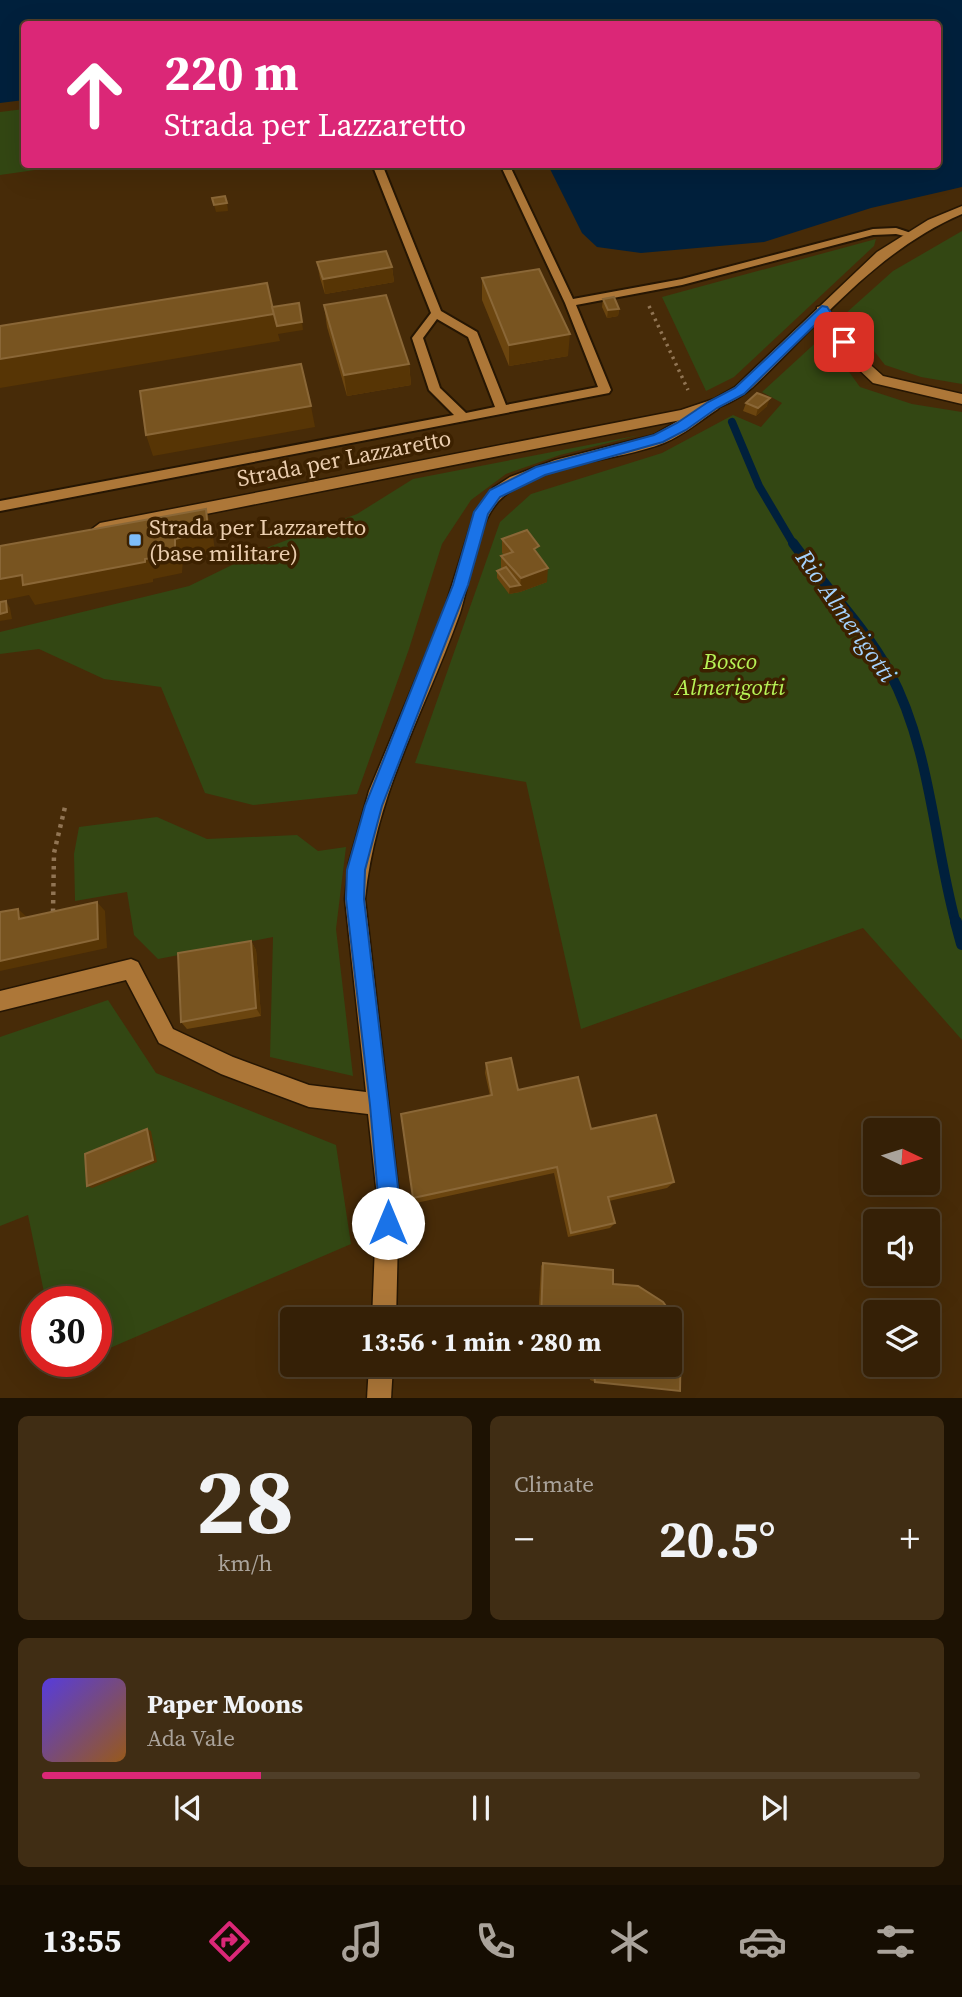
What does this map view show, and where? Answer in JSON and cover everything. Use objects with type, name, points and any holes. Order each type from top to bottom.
[{"type":"street","name":"Strada per Lazzaretto","points":[[82,532],[705,408],[739,391],[849,282],[909,234],[931,220],[962,210]]},
{"type":"street","points":[[822,310],[859,362],[878,380],[962,399]]},
{"type":"street","points":[[384,1307],[388,1196],[355,899],[356,870],[373,806],[457,596],[481,512],[495,493],[541,471],[658,439],[705,408]]},
{"type":"street","points":[[0,1001],[131,969],[166,1037],[229,1066],[309,1096],[380,1105]]},
{"type":"street","points":[[379,1398],[380,1377]]},
{"type":"lane","points":[[379,168],[436,313],[473,335],[502,410]]},
{"type":"lane","points":[[0,506],[605,390],[570,303],[507,168]]},
{"type":"lane","points":[[570,303],[643,291],[873,232],[896,231],[909,234]]},
{"type":"lane","points":[[436,313],[418,338],[435,390],[463,417]]},
{"type":"path","points":[[643,291],[705,408]]},
{"type":"path","points":[[53,912],[54,853],[65,807]]},
{"type":"green space","points":[[21,109],[21,168],[42,169],[0,175],[0,112]]},
{"type":"green space","points":[[962,231],[962,384],[921,377],[885,365],[845,314],[893,271]]},
{"type":"green space","points":[[876,239],[874,246],[734,377],[706,391],[662,297]]},
{"type":"green space","name":"Bosco Almerigotti","points":[[823,336],[860,387],[912,404],[962,412],[962,1040],[863,928],[581,1029],[526,782],[415,763],[500,522],[531,494],[662,453],[733,415],[761,427],[782,403],[762,392]]},
{"type":"green space","points":[[640,435],[560,455],[506,474],[471,500],[442,544],[409,649],[357,794],[253,805],[205,793],[161,687],[104,679],[39,649],[0,654],[0,632],[189,586],[271,546],[357,514],[413,479]]},
{"type":"green space","points":[[157,817],[207,839],[297,835],[318,851],[346,847],[336,929],[353,1076],[270,1057],[273,937],[158,959],[134,935],[127,892],[75,901],[74,854],[79,827]]},
{"type":"green space","points":[[108,1000],[156,1073],[336,1145],[351,1244],[112,1347],[112,1286],[43,1286],[28,1215],[0,1226],[0,1037]]},
{"type":"water","points":[[0,0],[962,0],[962,187],[871,208],[764,242],[641,253],[597,247],[582,233],[550,168],[941,168],[941,21],[21,21],[21,100],[0,103]]},
{"type":"building","points":[[225,196],[227,203],[214,205],[212,198]]},
{"type":"building","points":[[386,251],[392,267],[323,279],[317,262]]},
{"type":"building","points":[[539,269],[570,334],[509,345],[482,278]]},
{"type":"building","points":[[267,283],[274,314],[0,359],[0,326]]},
{"type":"building","points":[[386,295],[409,364],[344,375],[324,305]]},
{"type":"building","points":[[614,297],[619,309],[608,310],[603,299]]},
{"type":"building","points":[[299,303],[302,322],[277,326],[272,307]]},
{"type":"building","points":[[301,364],[311,406],[146,435],[140,391]]},
{"type":"building","points":[[757,393],[770,398],[758,408],[746,403]]},
{"type":"building","points":[[206,509],[208,531],[175,539],[175,554],[23,585],[22,575],[0,579],[0,546]]},
{"type":"building","points":[[527,530],[539,546],[534,549],[548,568],[521,578],[501,556],[513,552],[502,539]]},
{"type":"building","points":[[506,567],[520,585],[510,587],[497,571]]},
{"type":"building","points":[[6,601],[7,612],[0,614],[0,602]]},
{"type":"building","points":[[97,902],[98,939],[0,961],[0,912],[18,909],[19,919]]},
{"type":"building","points":[[251,941],[256,1008],[181,1022],[178,953]]},
{"type":"building","points":[[511,1058],[518,1090],[578,1077],[591,1129],[656,1115],[674,1182],[608,1197],[615,1223],[571,1233],[557,1167],[413,1198],[401,1114],[492,1095],[486,1063]]},
{"type":"building","points":[[147,1129],[153,1160],[87,1186],[85,1154]]},
{"type":"building","points":[[543,1263],[613,1270],[613,1284],[638,1286],[667,1307],[541,1307]]},
{"type":"building","points":[[594,1377],[680,1377],[680,1391],[595,1382]]},
{"type":"waterway","name":"Rio Almerigotti","points":[[732,422],[759,486],[794,545]]},
{"type":"waterway","name":"Rio Almerigotti","points":[[793,543],[879,654],[903,701],[923,763],[956,924]]},
{"type":"waterway","name":"Rio Almerigotti","points":[[956,922],[962,944]]},
{"type":"place","name":"Strada per Lazzaretto (base militare)","points":[[135,540]]},
{"type":"route","points":[[388,1223],[380,1105],[355,899],[356,870],[373,806],[461,585],[481,512],[495,493],[512,483],[541,471],[658,439],[682,426],[712,405],[739,391],[822,310],[844,342]]}]
